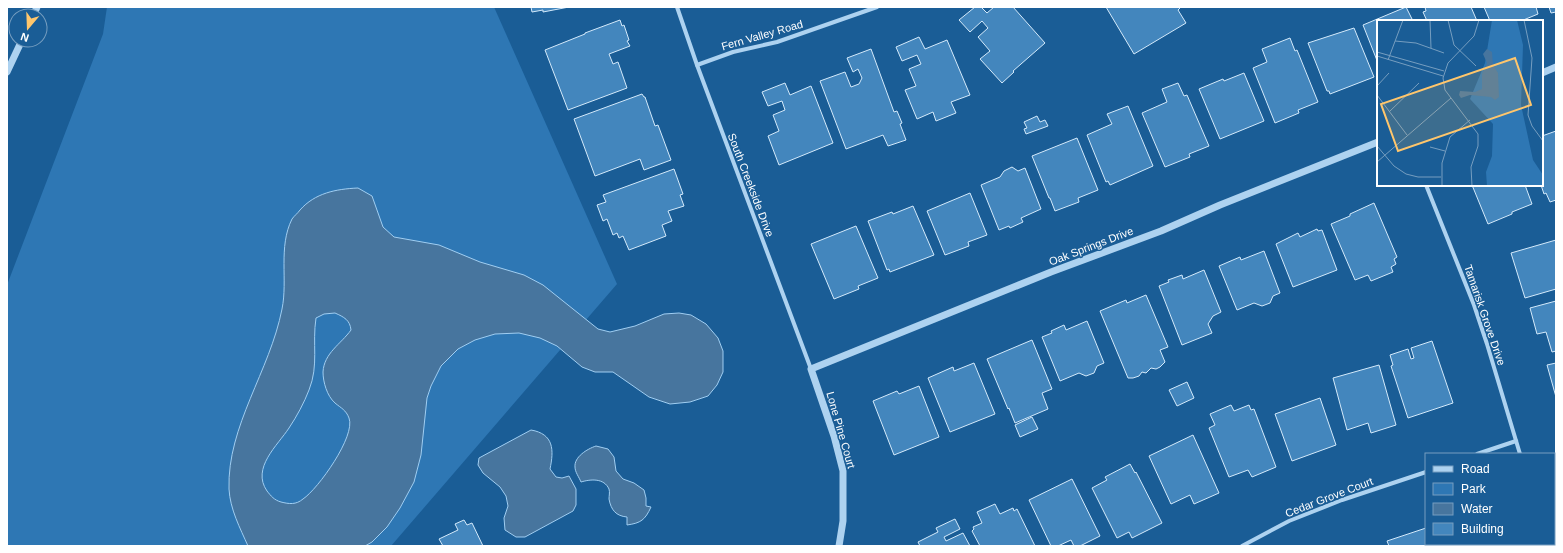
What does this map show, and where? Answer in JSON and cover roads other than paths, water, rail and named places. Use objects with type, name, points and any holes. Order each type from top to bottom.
[{"type":"street","name":"South Creekside Drive","points":[[677,7],[697,65],[811,369]]},
{"type":"street","name":"Fern Valley Road","points":[[697,65],[733,52],[777,42],[877,7]]},
{"type":"street","points":[[7,72],[18,48]]},
{"type":"street","points":[[1543,73],[1556,67]]},
{"type":"street","name":"Oak Springs Drive","points":[[811,369],[1051,272],[1161,231],[1220,204],[1377,142]]},
{"type":"street","name":"Tamarisk Grove Drive","points":[[1426,186],[1474,305],[1520,453]]},
{"type":"street","name":"Lone Pine Court","points":[[811,369],[834,436],[843,471],[843,522],[839,546]]},
{"type":"street","points":[[1480,453],[1516,441]]},
{"type":"street","name":"Cedar Grove Court","points":[[1242,546],[1289,521],[1342,500],[1425,472]]},
{"type":"water","points":[[358,188],[372,196],[383,227],[394,237],[439,245],[480,262],[524,275],[543,285],[598,329],[610,332],[635,326],[664,314],[679,313],[691,315],[706,324],[718,338],[723,351],[723,372],[717,385],[708,396],[690,402],[670,404],[649,397],[613,372],[595,372],[582,367],[557,346],[540,338],[519,333],[495,334],[475,340],[458,349],[441,366],[427,398],[421,455],[414,482],[400,508],[387,527],[372,542],[365,546],[248,546],[231,504],[229,489],[230,466],[242,421],[276,332],[282,309],[284,298],[284,252],[288,230],[292,219],[306,204],[312,200],[326,193]],"holes":[[[335,313],[348,321],[351,330],[326,359],[323,376],[326,389],[330,397],[348,415],[350,426],[347,437],[334,462],[318,485],[310,493],[295,503],[290,504],[281,502],[276,500],[267,491],[263,482],[262,474],[264,465],[273,449],[295,419],[309,390],[315,363],[316,318],[324,314]]]},
{"type":"water","points":[[531,430],[544,435],[551,444],[552,455],[550,469],[556,477],[562,478],[569,476],[576,489],[576,505],[573,511],[525,537],[516,537],[505,530],[504,518],[508,506],[506,496],[500,487],[483,473],[478,465],[479,458]]},
{"type":"water","points":[[596,446],[608,449],[614,457],[616,471],[623,479],[634,483],[644,490],[646,506],[651,507],[647,515],[639,522],[627,525],[627,517],[615,512],[610,503],[609,489],[607,485],[597,480],[581,482],[576,473],[575,463],[585,451]]}]
